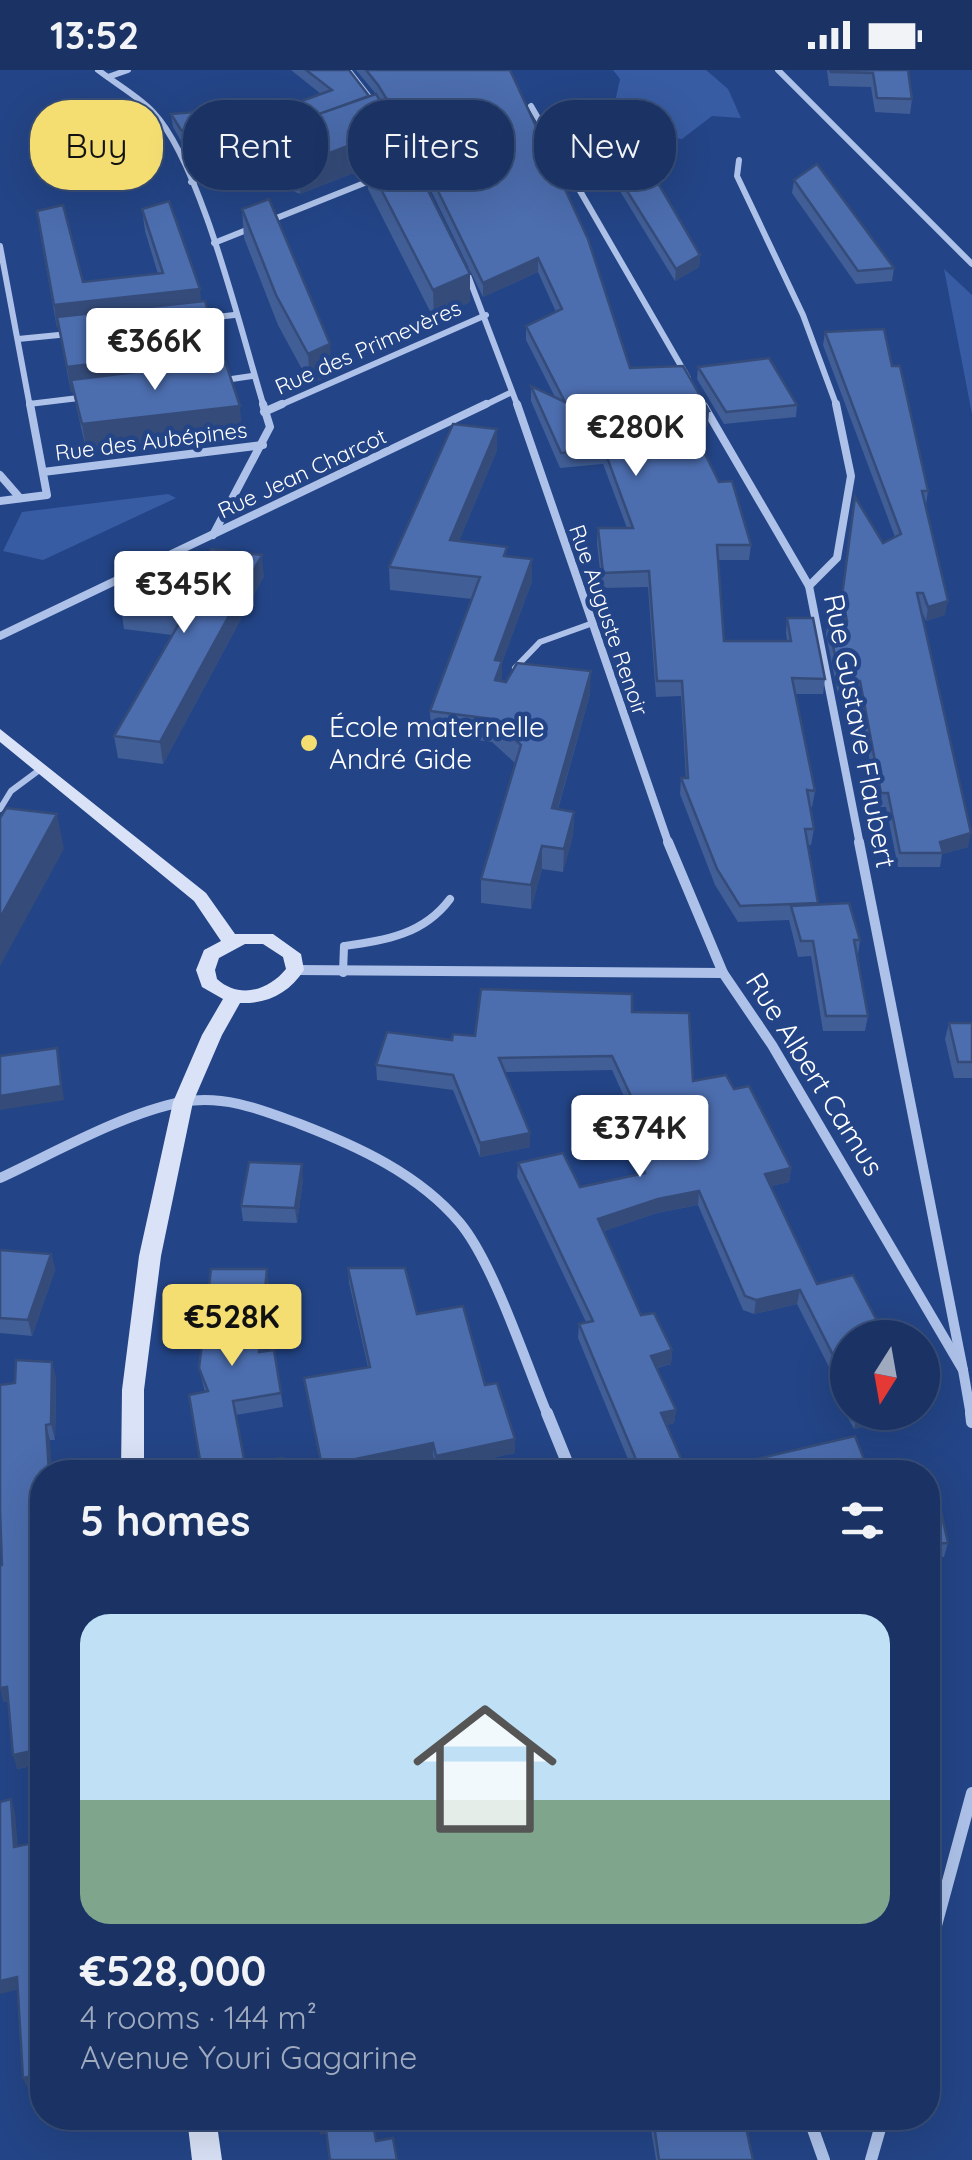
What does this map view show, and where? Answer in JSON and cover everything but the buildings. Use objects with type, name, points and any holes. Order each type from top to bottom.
[{"type":"street","points":[[98,70],[154,112],[183,162]]},
{"type":"street","points":[[108,76],[128,70]]},
{"type":"street","points":[[348,70],[373,100]]},
{"type":"street","points":[[778,70],[972,264]]},
{"type":"street","points":[[531,106],[690,380]]},
{"type":"street","points":[[739,160],[737,176],[803,315],[840,414],[851,476],[837,558],[809,586]]},
{"type":"street","points":[[194,190],[270,426],[212,535]]},
{"type":"street","points":[[214,243],[348,190]]},
{"type":"street","points":[[0,246],[47,495],[0,501]]},
{"type":"street","name":"Rue Auguste Renoir","points":[[464,268],[486,315],[653,808],[722,973]]},
{"type":"street","points":[[194,319],[234,315]]},
{"type":"street","name":"Rue des Primevères","points":[[264,412],[486,315]]},
{"type":"street","points":[[18,340],[77,333]]},
{"type":"street","points":[[215,381],[252,376]]},
{"type":"street","name":"Rue Jean Charcot","points":[[0,636],[510,393]]},
{"type":"street","points":[[29,404],[103,394]]},
{"type":"street","name":"Rue Gustave Flaubert","points":[[700,398],[809,586],[963,1370]]},
{"type":"street","name":"Rue des Aubépines","points":[[43,472],[262,445]]},
{"type":"street","points":[[0,475],[20,498]]},
{"type":"street","points":[[0,734],[200,898],[230,941]]},
{"type":"street","points":[[254,937],[278,942],[292,954],[295,970],[284,986],[273,992],[234,997],[213,987],[204,971],[211,954],[230,941],[254,937]]},
{"type":"street","name":"Rue Albert Camus","points":[[295,970],[343,974],[722,973],[772,1045],[963,1370],[972,1422]]},
{"type":"street","points":[[132,1460],[133,1390],[150,1256],[183,1102],[212,1035],[234,997]]},
{"type":"street","points":[[0,1178],[101,1131],[183,1102],[240,1102],[360,1146],[412,1180],[460,1223],[490,1278],[566,1460]]},
{"type":"street","points":[[940,1911],[972,1794]]},
{"type":"street","points":[[203,2130],[206,2160]]},
{"type":"street","points":[[813,2130],[824,2160]]},
{"type":"street","points":[[871,2160],[879,2130]]},
{"type":"lane","points":[[508,684],[516,667],[540,642],[592,623]]},
{"type":"lane","points":[[0,808],[11,790],[42,768]]},
{"type":"lane","points":[[343,974],[344,946],[416,932],[440,916],[450,899]]},
{"type":"shaded area","points":[[613,70],[706,70],[728,89],[741,118],[712,116],[682,139],[676,138],[676,100],[615,100],[620,79]]},
{"type":"shaded area","points":[[944,269],[972,295],[972,414]]},
{"type":"shaded area","points":[[168,494],[176,498],[43,560],[3,551],[22,512]]},
{"type":"place","name":"École maternelle André Gide","points":[[309,743]]}]
